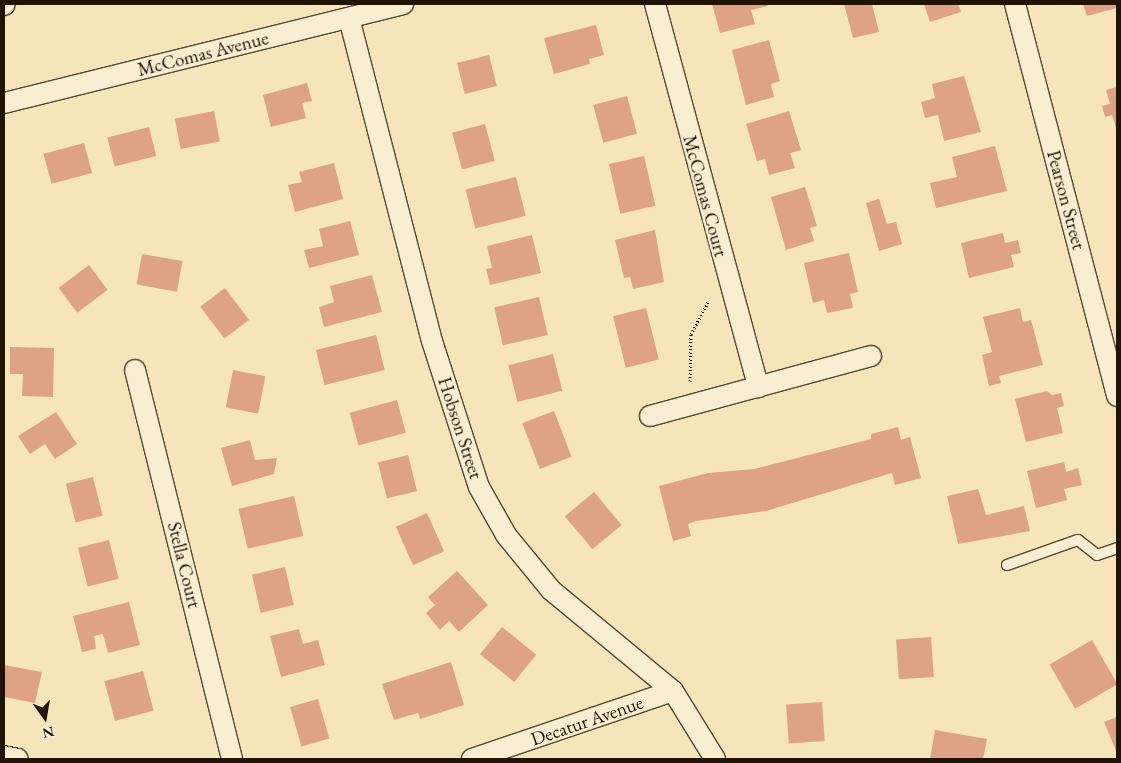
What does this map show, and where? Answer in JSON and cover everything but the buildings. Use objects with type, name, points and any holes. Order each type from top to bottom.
[{"type":"street","name":"McComas Avenue","points":[[4,103],[403,4]]},
{"type":"street","name":"McComas Court","points":[[655,4],[758,387]]},
{"type":"street","name":"Pearson Street","points":[[1015,4],[1117,396]]},
{"type":"street","name":"Hobson Street","points":[[349,18],[432,341],[479,487],[506,535],[551,590],[672,691],[715,759]]},
{"type":"street","points":[[650,416],[871,356]]},
{"type":"street","name":"Stella Court","points":[[135,370],[232,759]]},
{"type":"street","name":"Decatur Avenue","points":[[472,759],[672,691]]},
{"type":"street","points":[[4,756],[18,759]]},
{"type":"lane","points":[[1007,565],[1078,540],[1097,555],[1117,548]]},
{"type":"path","points":[[694,404],[688,356],[691,334],[710,301],[709,291]]}]
